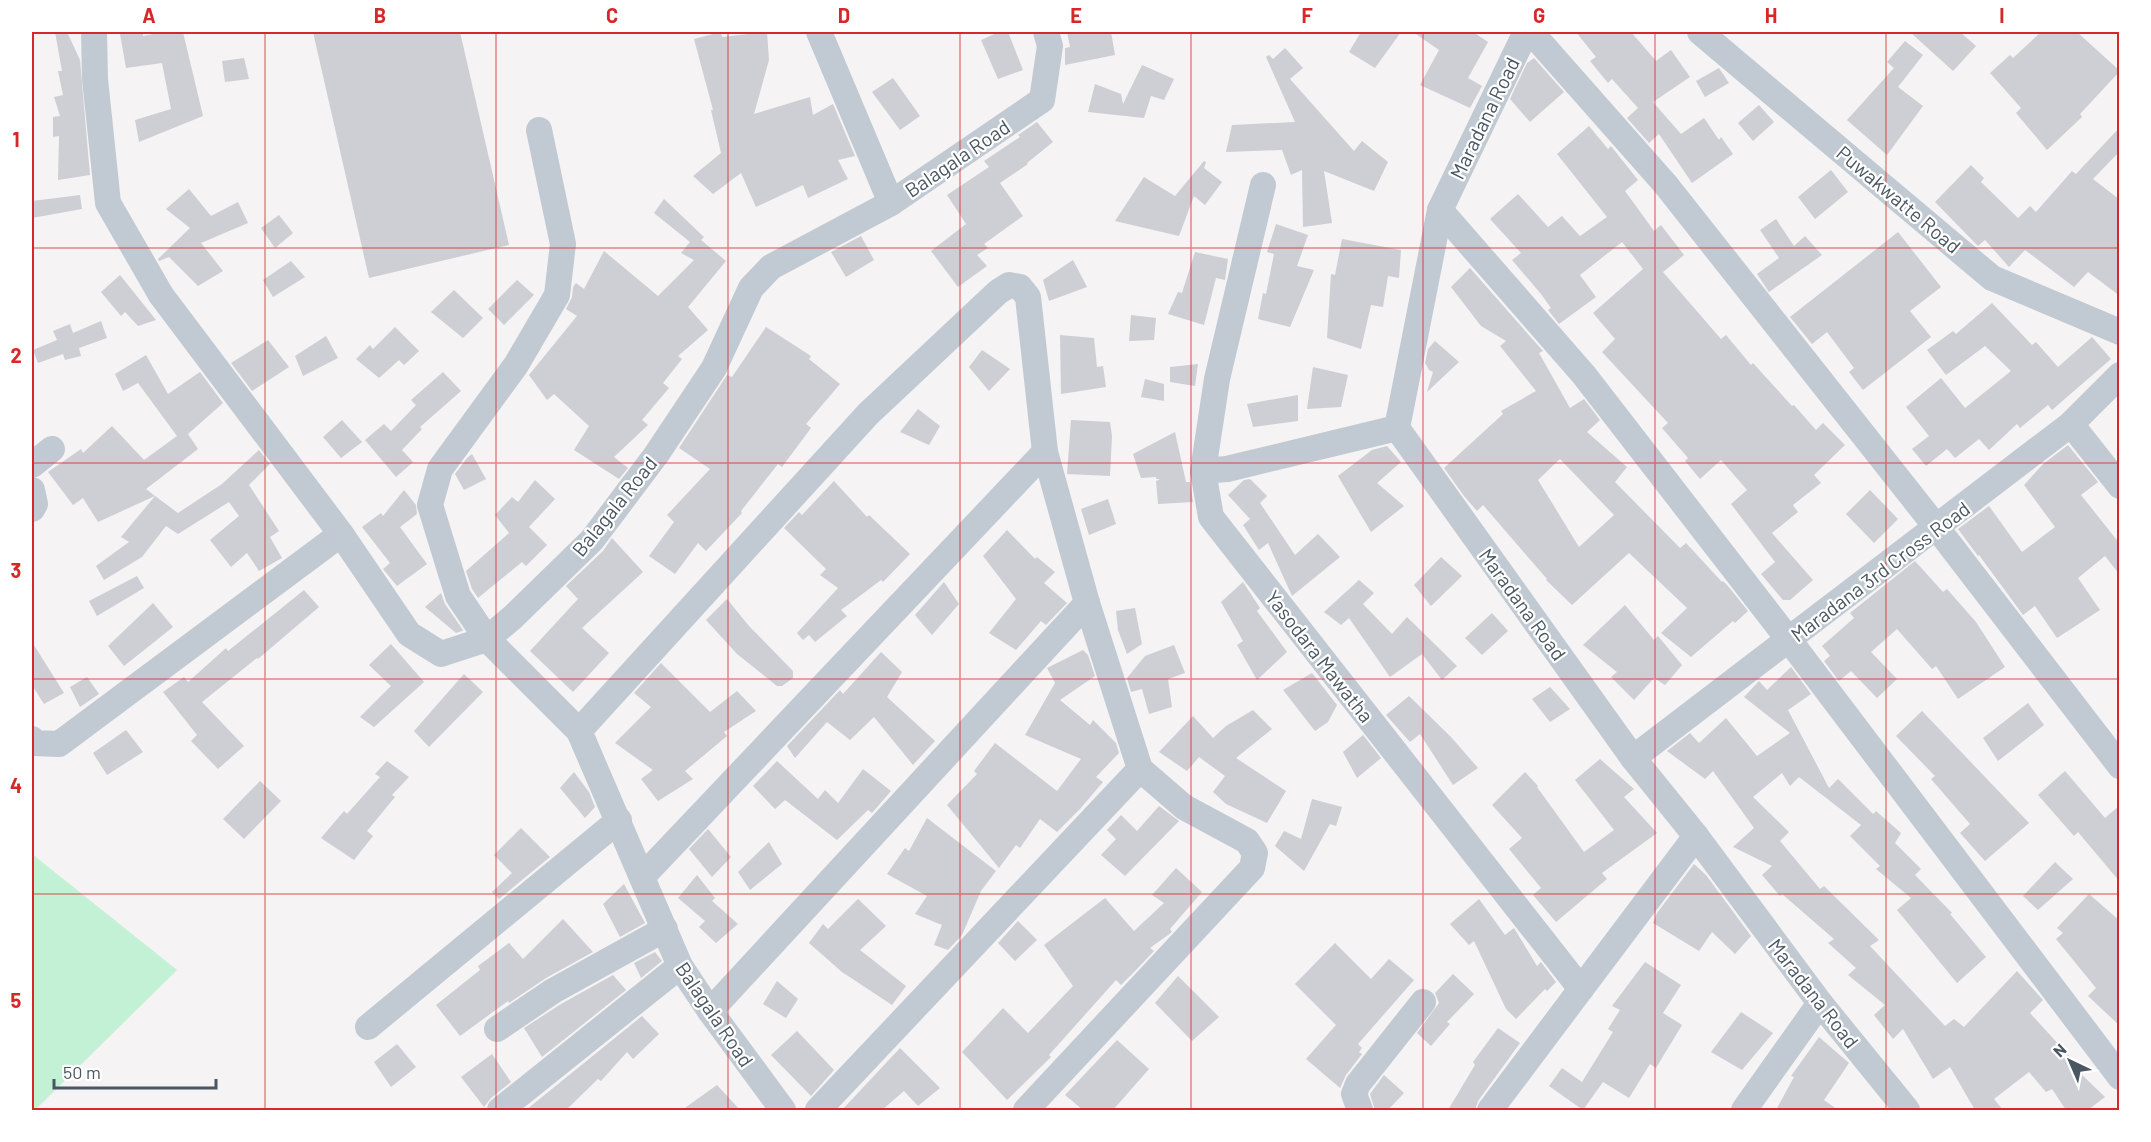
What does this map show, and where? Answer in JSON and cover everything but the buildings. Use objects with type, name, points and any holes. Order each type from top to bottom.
[{"type":"street","points":[[94,32],[95,79],[108,203],[161,296],[341,534],[409,634],[441,654],[487,639],[458,596],[430,506],[440,469],[516,365],[557,295],[563,244],[539,130]]},
{"type":"street","points":[[819,32],[891,203]]},
{"type":"street","name":"Balagala Road","points":[[783,1110],[680,966],[579,730],[487,639],[513,617],[592,540],[628,493],[714,368],[751,288],[771,267],[891,203],[1042,100],[1050,46],[1046,32]]},
{"type":"street","name":"Maradana Road","points":[[1526,32],[1440,210],[1397,428],[1633,758],[1696,836],[1820,1003],[1908,1110]]},
{"type":"street","points":[[1531,32],[1666,185],[1937,528],[2120,766]]},
{"type":"street","name":"Puwakwatte Road","points":[[1700,32],[1992,278],[2120,332]]},
{"type":"street","name":"Yasodara Mawatha","points":[[1263,185],[1217,379],[1203,471],[1211,517],[1581,988]]},
{"type":"street","points":[[1440,210],[1584,375],[1789,640],[2120,1077]]},
{"type":"street","points":[[579,730],[868,414],[998,292],[1009,285],[1020,286],[1028,297],[1045,452],[1087,603],[1140,769],[1184,807],[1247,841],[1255,853],[1252,868],[1026,1110]]},
{"type":"street","name":"Maradana 3rd Cross Road","points":[[1633,758],[2071,424],[2120,375]]},
{"type":"street","points":[[2071,424],[2120,486]]},
{"type":"street","points":[[1203,471],[1227,469],[1397,428]]},
{"type":"street","points":[[32,465],[52,449]]},
{"type":"street","points":[[643,876],[1045,452]]},
{"type":"street","points":[[32,490],[35,504],[32,509]]},
{"type":"street","points":[[32,739],[34,743],[59,744],[341,534]]},
{"type":"street","points":[[710,1011],[1087,603]]},
{"type":"street","points":[[818,1110],[1140,769]]},
{"type":"street","points":[[368,1027],[619,820]]},
{"type":"street","points":[[1490,1110],[1696,836]]},
{"type":"street","points":[[497,1029],[553,991],[664,929]]},
{"type":"street","points":[[500,1110],[680,966]]},
{"type":"street","points":[[1360,1110],[1354,1094],[1358,1084],[1423,1002]]},
{"type":"street","points":[[1744,1110],[1820,1003]]},
{"type":"green space","points":[[32,854],[177,970],[35,1110],[32,1110]]}]
